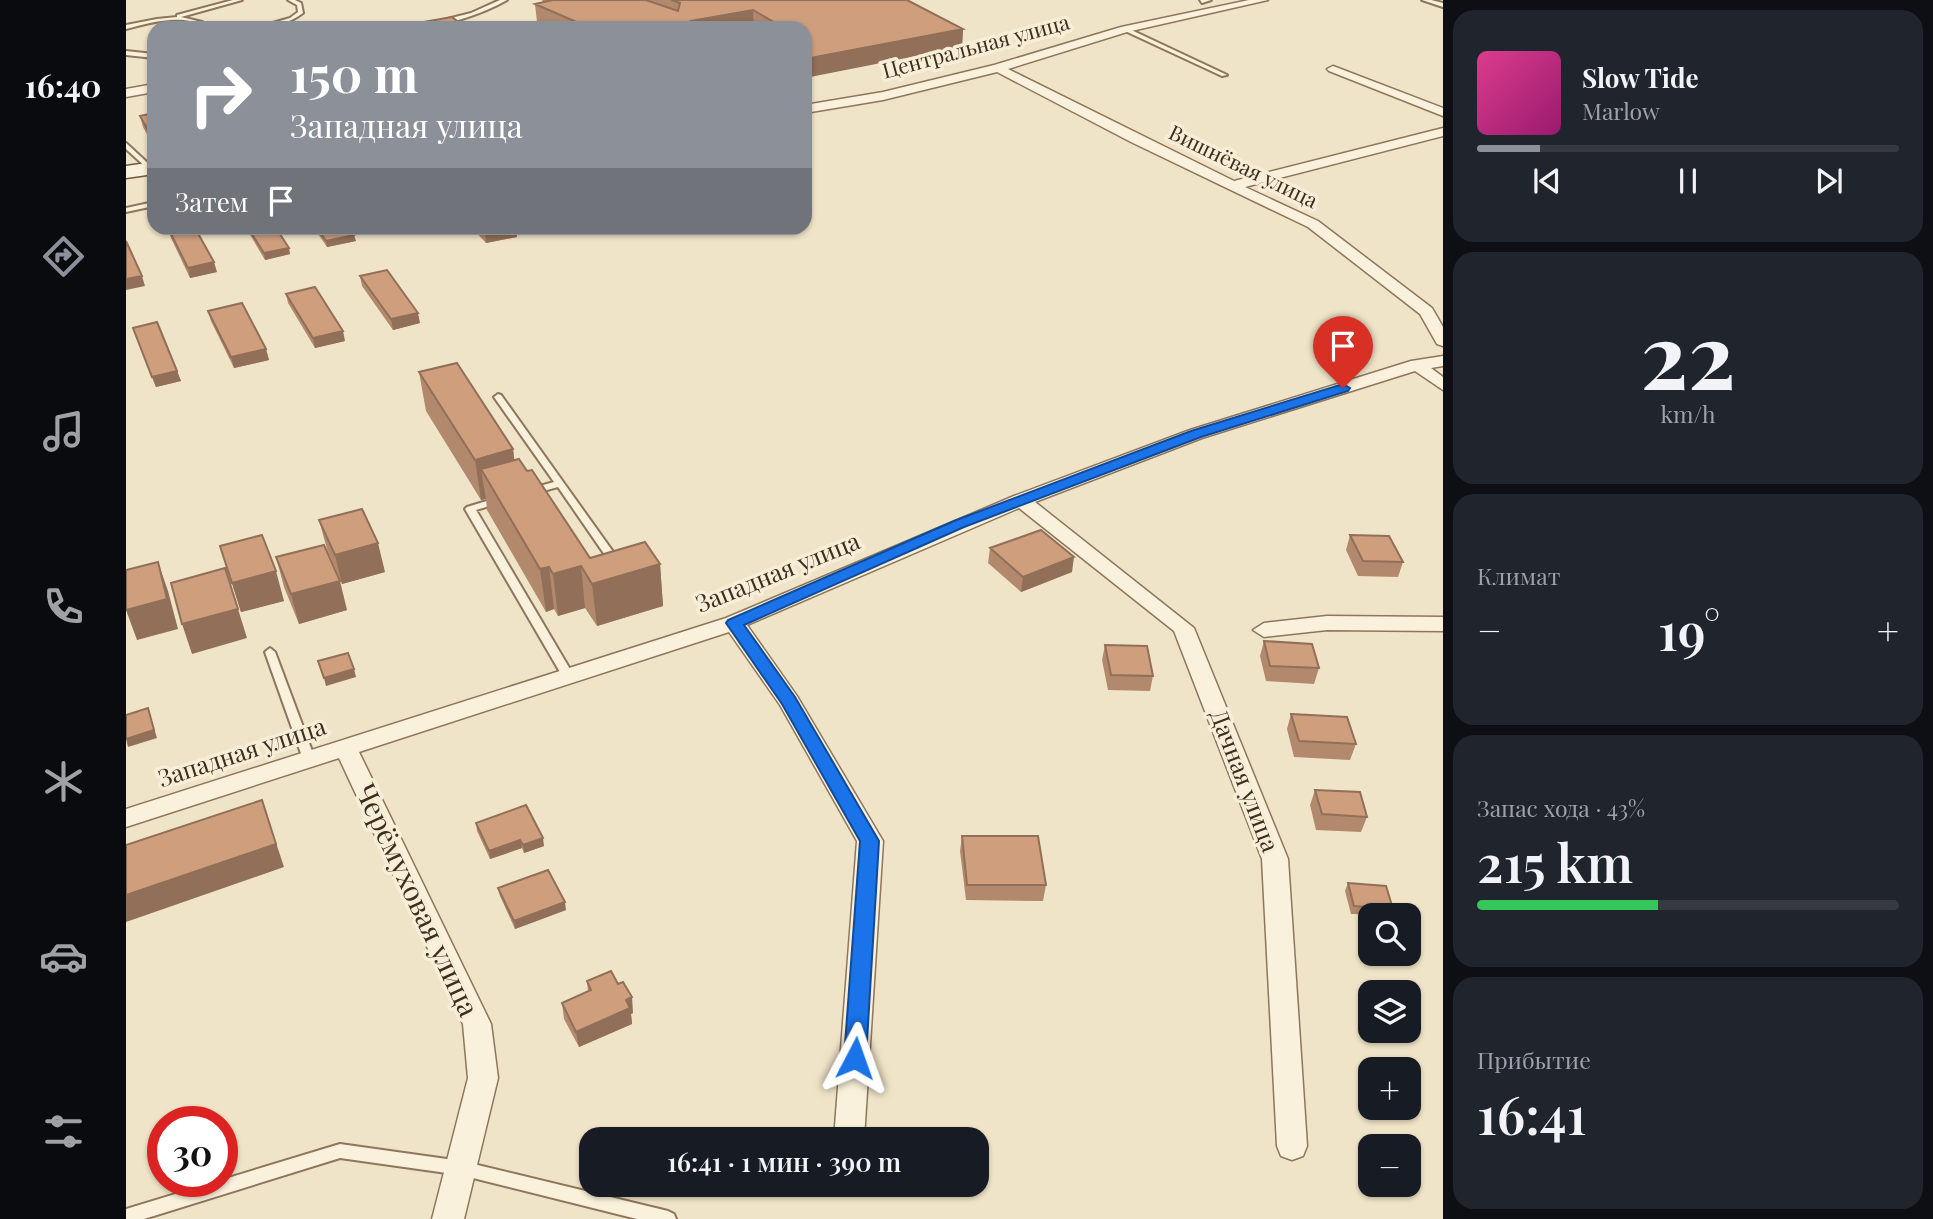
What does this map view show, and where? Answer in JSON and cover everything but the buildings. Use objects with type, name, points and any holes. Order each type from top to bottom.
[{"type":"street","points":[[1125,29],[1203,0]]},
{"type":"street","name":"Центральная улица","points":[[812,108],[883,96],[998,68],[1125,29],[1263,0]]},
{"type":"street","name":"Вишнёвая улица","points":[[998,68],[1135,139],[1313,224],[1375,269],[1426,311],[1443,341]]},
{"type":"street","points":[[1334,69],[1443,112]]},
{"type":"street","points":[[126,93],[147,90]]},
{"type":"street","points":[[1236,185],[1443,132]]},
{"type":"street","points":[[126,172],[147,169]]},
{"type":"street","name":"Западная улица","points":[[126,818],[734,623],[959,524],[1196,434],[1417,365],[1443,361]]},
{"type":"street","points":[[1417,365],[1443,385]]},
{"type":"street","name":"Дачная улица","points":[[1021,500],[1183,628],[1275,859],[1292,1146]]},
{"type":"street","points":[[1264,630],[1328,622],[1443,624]]},
{"type":"street","points":[[734,623],[789,701],[870,841],[850,1127]]},
{"type":"street","name":"Черёмуховая улица","points":[[345,747],[477,1024],[483,1078],[448,1219]]},
{"type":"lane","points":[[158,21],[239,0]]},
{"type":"lane","points":[[284,21],[301,12],[299,4],[291,0]]},
{"type":"lane","points":[[444,21],[473,14],[504,0]]},
{"type":"lane","points":[[1426,0],[1443,5]]},
{"type":"lane","points":[[169,19],[193,21]]},
{"type":"lane","points":[[126,27],[147,23]]},
{"type":"lane","points":[[1125,29],[1223,75]]},
{"type":"lane","points":[[126,53],[147,55]]},
{"type":"lane","points":[[126,145],[147,164]]},
{"type":"lane","points":[[126,210],[147,206]]},
{"type":"lane","points":[[498,397],[611,556]]},
{"type":"lane","points":[[521,494],[559,484]]},
{"type":"lane","points":[[509,498],[470,509],[568,676]]},
{"type":"lane","points":[[270,652],[309,759]]},
{"type":"lane","points":[[126,1217],[340,1151],[461,1168],[668,1219]]},
{"type":"route","points":[[855,1058],[870,841],[789,701],[734,623],[959,524],[1196,434],[1343,388]]}]
